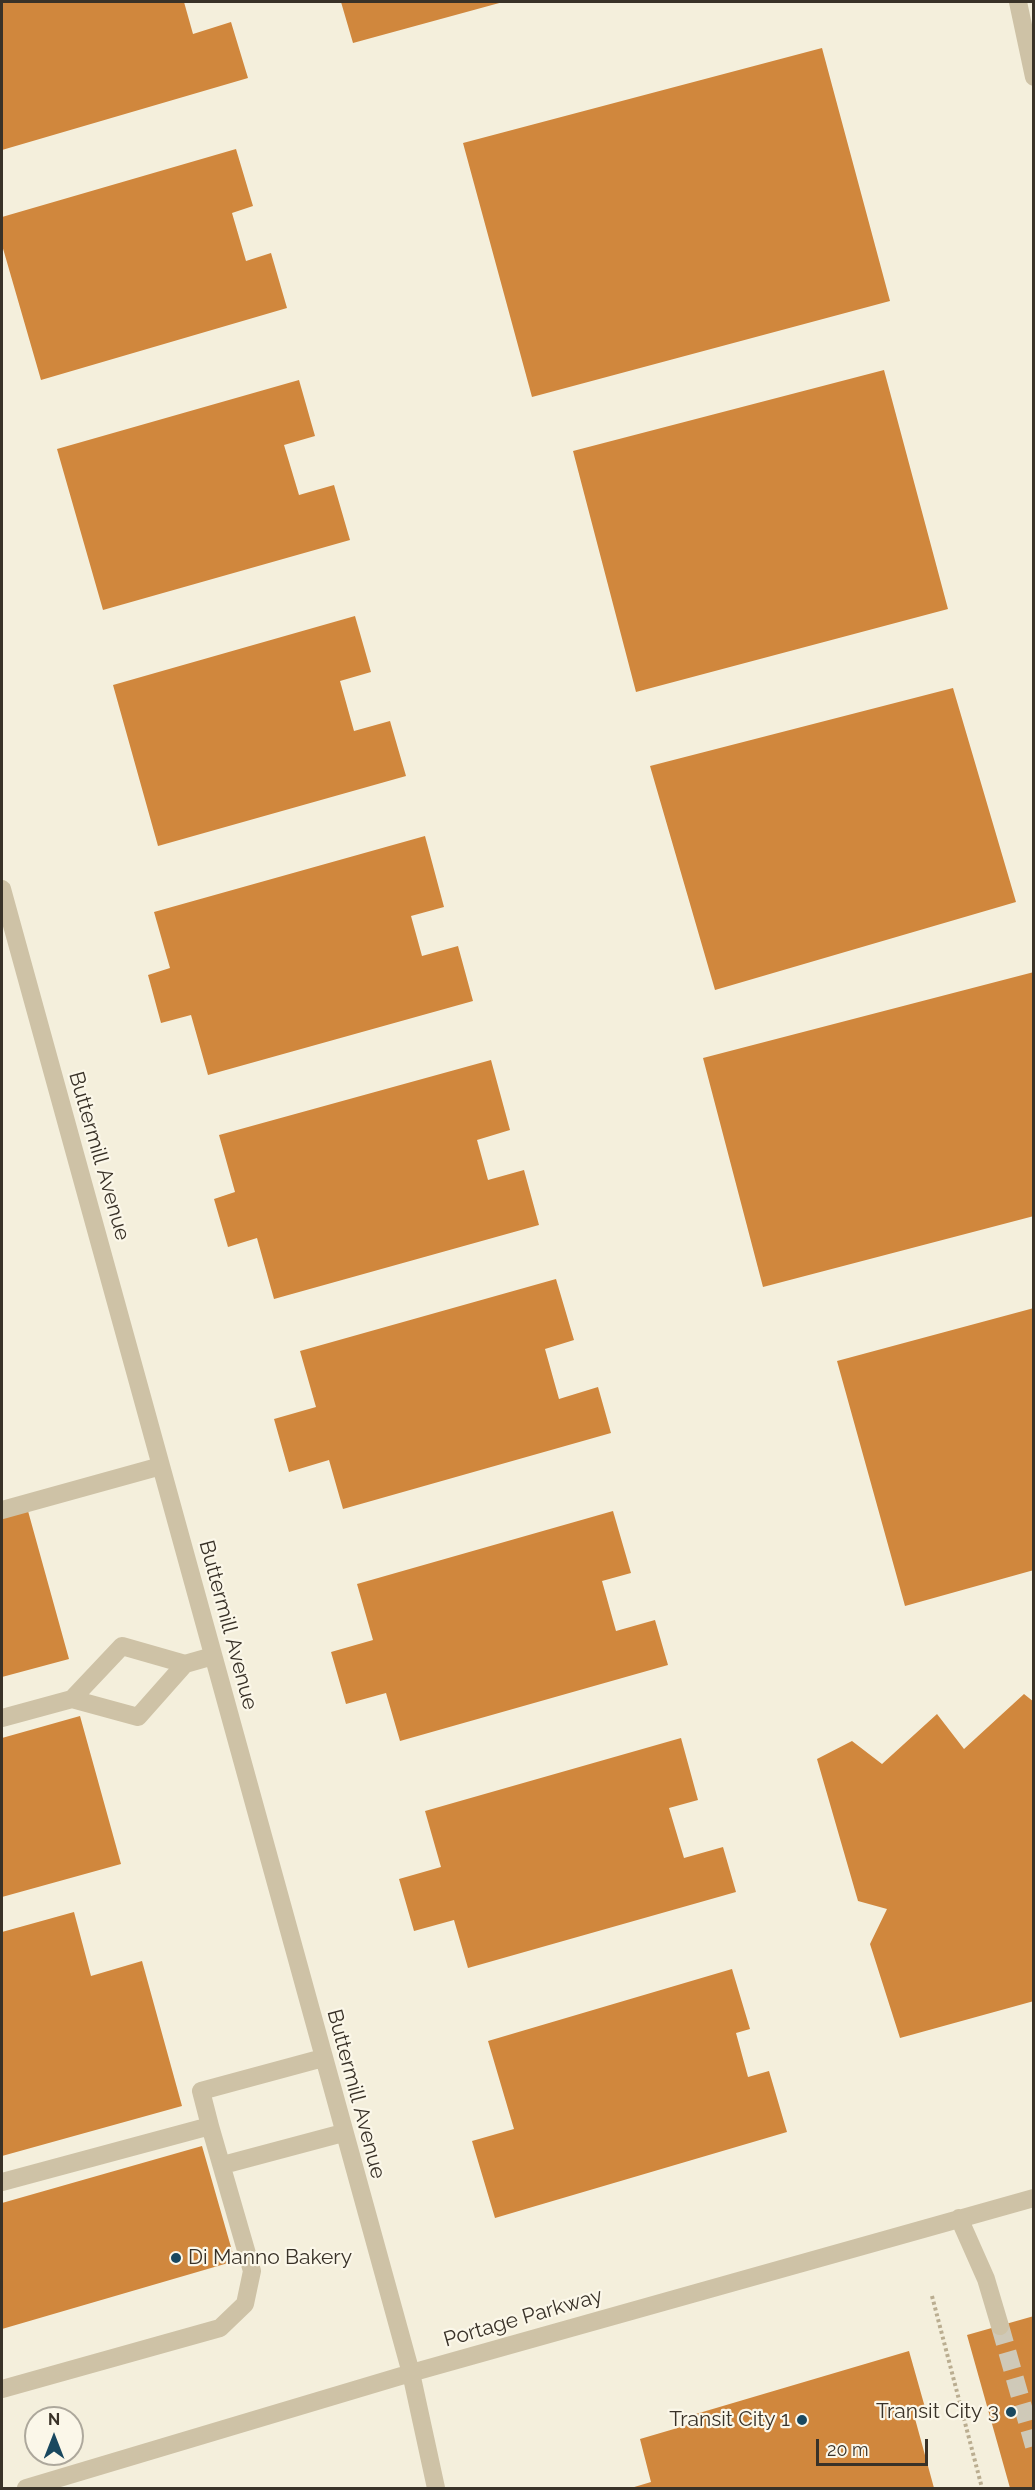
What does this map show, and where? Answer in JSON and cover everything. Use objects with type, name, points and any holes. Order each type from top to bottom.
[{"type":"street","points":[[1018,2],[1034,77]]},
{"type":"street","name":"Buttermill Avenue","points":[[2,889],[411,2373],[436,2488]]},
{"type":"street","points":[[2,1510],[161,1466]]},
{"type":"street","points":[[72,1699],[122,1646],[184,1664],[213,1656]]},
{"type":"street","points":[[2,1718],[72,1699],[138,1717],[184,1664]]},
{"type":"street","points":[[2,2389],[220,2328],[245,2304],[252,2271],[201,2091],[323,2058]]},
{"type":"street","points":[[2,2182],[210,2126]]},
{"type":"street","points":[[223,2165],[344,2133]]},
{"type":"street","name":"Portage Parkway","points":[[26,2488],[411,2373],[1034,2198]]},
{"type":"street","points":[[959,2218],[986,2279],[1000,2326]]},
{"type":"path","points":[[932,2296],[982,2488]]},
{"type":"building","points":[[2,2],[184,2],[193,34],[231,22],[248,78],[2,150]]},
{"type":"building","points":[[341,2],[503,2],[353,43]]},
{"type":"building","points":[[822,48],[890,301],[532,397],[463,143]]},
{"type":"building","points":[[236,149],[253,206],[232,213],[246,261],[271,253],[287,308],[41,380],[2,245],[2,217]]},
{"type":"building","points":[[884,370],[948,609],[636,692],[573,451]]},
{"type":"building","points":[[299,380],[315,436],[284,445],[299,495],[334,485],[350,540],[103,610],[57,449]]},
{"type":"building","points":[[355,616],[371,672],[340,681],[354,731],[390,721],[406,776],[158,846],[113,685]]},
{"type":"building","points":[[953,688],[1016,902],[715,990],[650,766]]},
{"type":"building","points":[[425,836],[444,907],[411,916],[422,956],[458,946],[473,1001],[208,1075],[191,1015],[161,1023],[148,975],[170,968],[154,912]]},
{"type":"building","points":[[1034,972],[1034,1216],[763,1287],[703,1058]]},
{"type":"building","points":[[491,1060],[510,1130],[477,1140],[488,1180],[524,1170],[539,1225],[274,1299],[257,1238],[228,1247],[214,1199],[235,1192],[219,1135]]},
{"type":"building","points":[[556,1279],[574,1340],[545,1349],[559,1399],[598,1387],[611,1433],[343,1509],[329,1460],[289,1472],[274,1419],[316,1407],[300,1351]]},
{"type":"building","points":[[1034,1308],[1034,1570],[905,1606],[837,1361]]},
{"type":"building","points":[[28,1511],[69,1659],[2,1677],[2,1518]]},
{"type":"building","points":[[613,1511],[631,1573],[602,1581],[616,1631],[655,1620],[668,1665],[400,1741],[386,1693],[346,1704],[331,1652],[373,1640],[357,1584]]},
{"type":"building","points":[[1024,1694],[1034,1702],[1034,2001],[900,2038],[870,1944],[887,1909],[858,1901],[817,1759],[852,1741],[882,1764],[937,1714],[964,1749]]},
{"type":"building","points":[[80,1716],[121,1864],[2,1897],[2,1738]]},
{"type":"building","points":[[681,1738],[698,1800],[669,1808],[684,1858],[723,1847],[736,1892],[468,1968],[454,1920],[414,1931],[399,1879],[441,1867],[425,1811]]},
{"type":"building","points":[[74,1912],[91,1976],[142,1961],[182,2106],[2,2156],[2,1932]]},
{"type":"building","points":[[732,1969],[750,2029],[736,2033],[748,2077],[769,2071],[787,2132],[495,2218],[472,2141],[514,2129],[488,2041]]},
{"type":"building","points":[[202,2146],[235,2261],[2,2329],[2,2203]]},
{"type":"building","name":"Transit City 3","points":[[1034,2316],[1034,2488],[1010,2488],[967,2335]]},
{"type":"building","name":"Transit City 1","points":[[909,2351],[926,2411],[914,2415],[934,2488],[631,2488],[651,2482],[640,2439],[691,2424],[689,2416]]},
{"type":"tunnel","points":[[1000,2326],[1034,2446]]},
{"type":"place","name":"Di Manno Bakery","points":[[176,2258]]},
{"type":"place","name":"Transit City 3","points":[[1011,2412]]},
{"type":"place","name":"Transit City 1","points":[[802,2420]]}]
